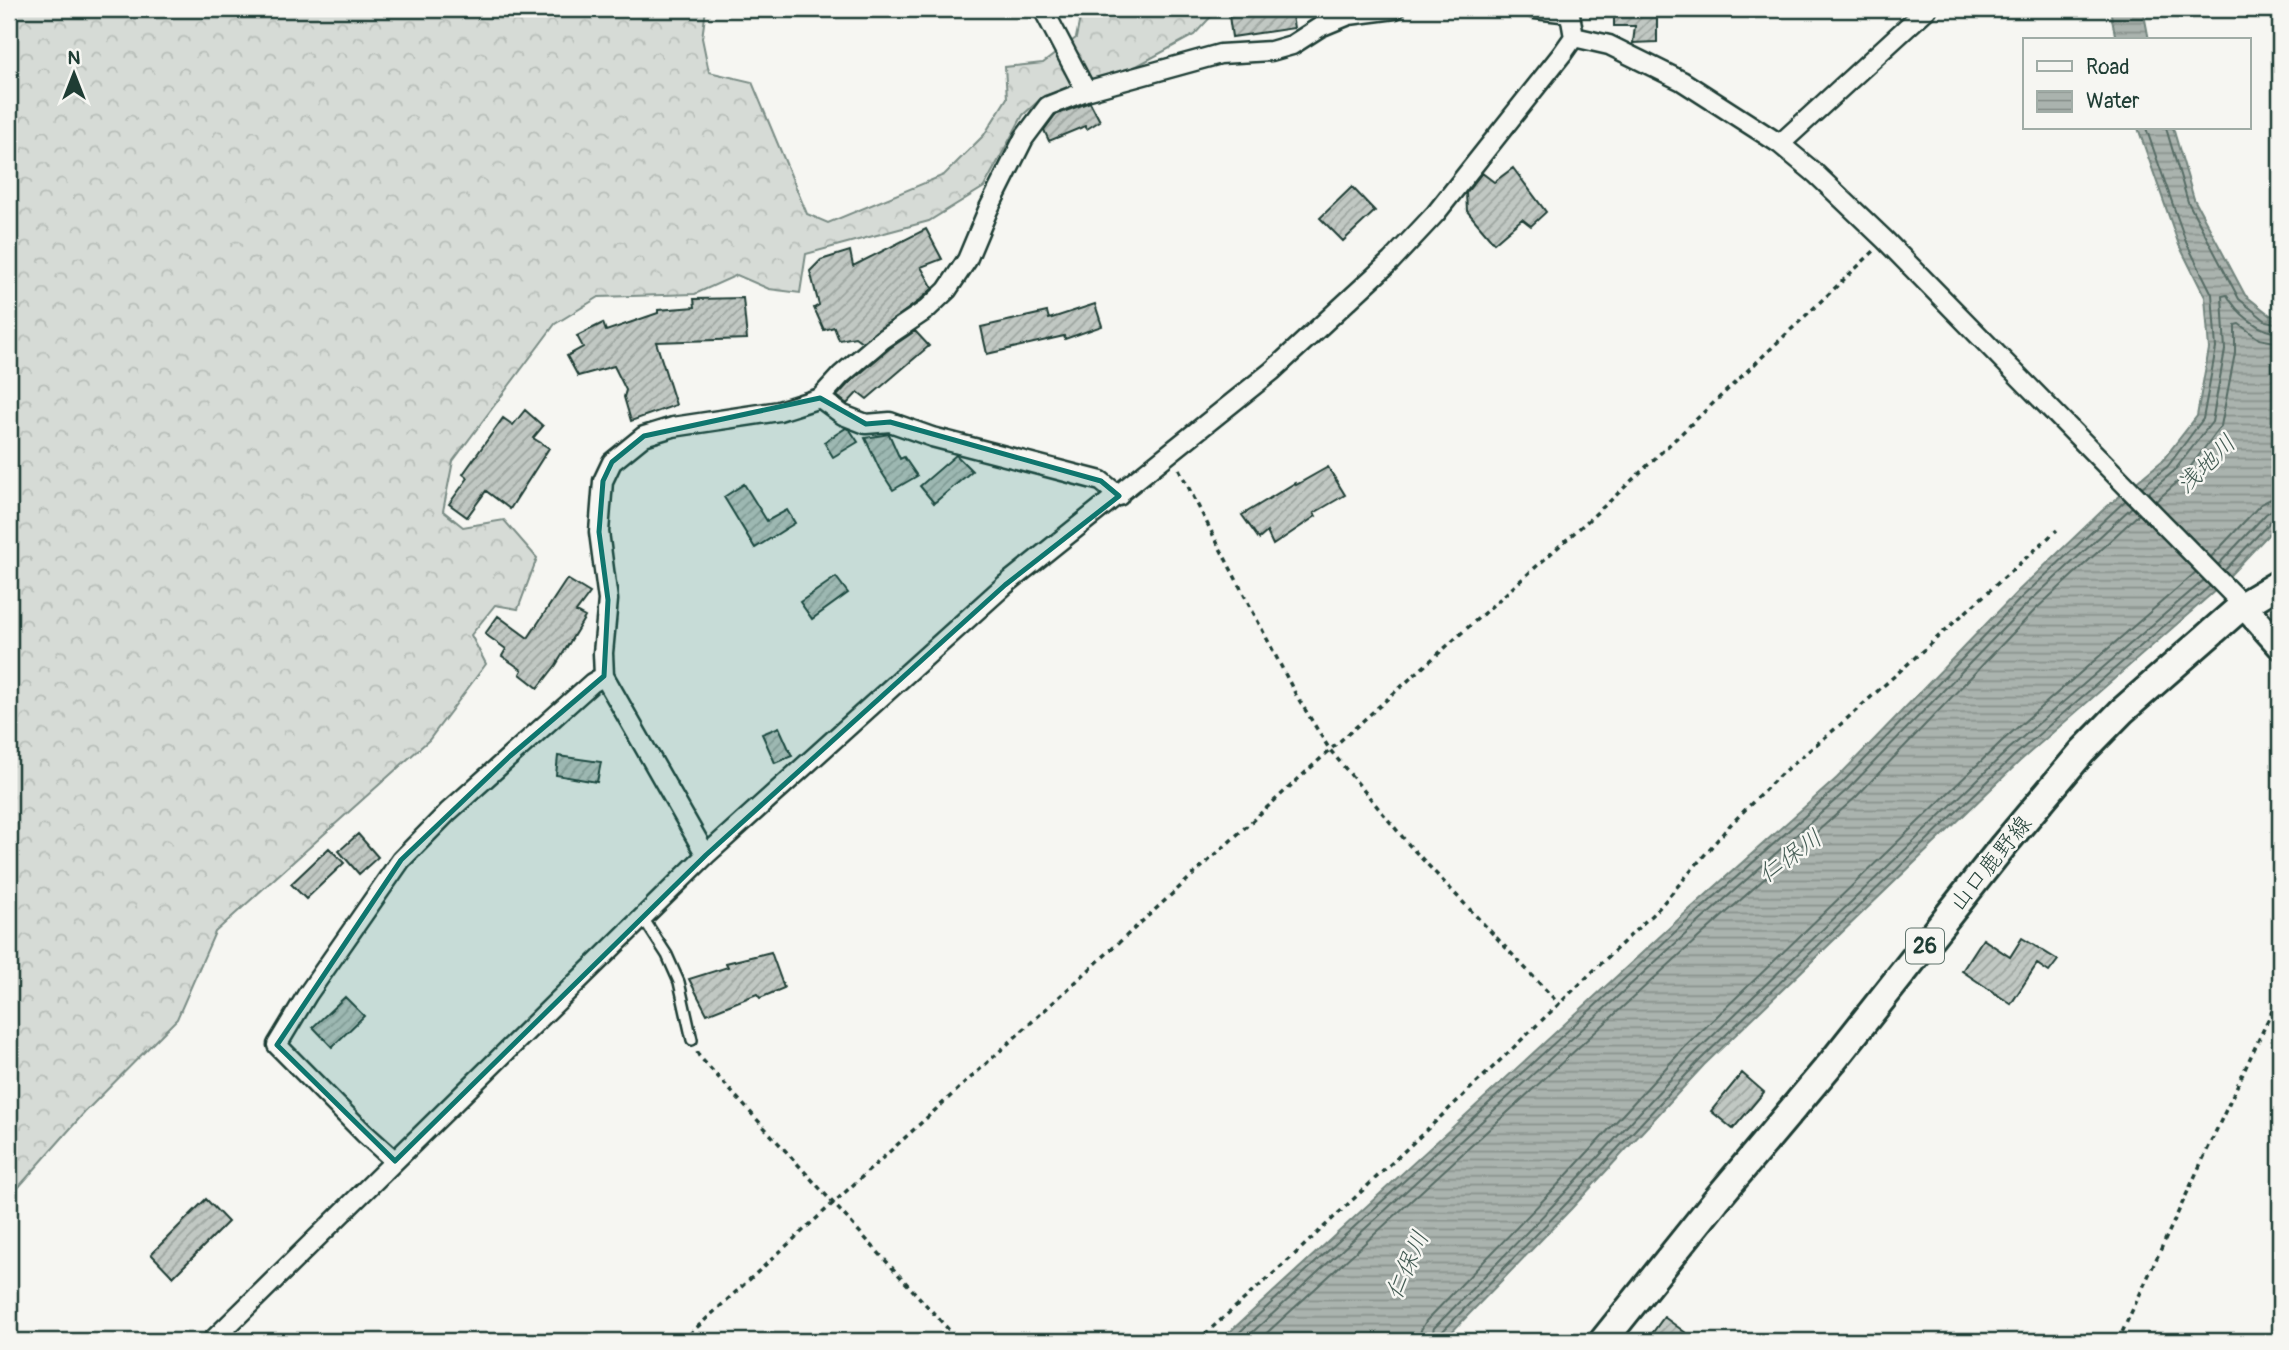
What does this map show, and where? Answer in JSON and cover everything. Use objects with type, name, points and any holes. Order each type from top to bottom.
[{"type":"main road","name":"山口鹿野線","points":[[1603,1341],[1716,1200],[1842,1051],[2003,846],[2082,752],[2235,598],[2280,583]]},
{"type":"street","points":[[1043,9],[1086,91]]},
{"type":"street","points":[[706,855],[604,676],[603,653],[608,600],[599,532],[603,481],[612,462],[644,436],[673,427],[779,411],[820,398],[841,375],[883,339],[926,310],[947,290],[967,260],[988,210],[1024,138],[1048,106],[1086,91],[1220,54],[1271,51],[1292,45],[1320,27],[1349,15],[1395,9]]},
{"type":"street","points":[[212,1341],[706,855],[1005,585],[1272,371],[1391,261],[1436,213],[1574,37],[1569,11],[1535,9]]},
{"type":"street","points":[[1780,144],[1927,9]]},
{"type":"street","points":[[1574,37],[1609,45],[1682,81],[1780,144],[1816,174],[1885,240],[2280,646]]},
{"type":"street","points":[[820,398],[843,415],[866,424],[890,422],[932,437],[1089,477],[1101,481],[1119,496]]},
{"type":"street","points":[[395,1161],[276,1045],[307,995],[401,860],[479,784],[592,683],[604,676]]},
{"type":"lane","points":[[643,918],[667,955],[679,982],[692,1040]]},
{"type":"path","points":[[682,1341],[1330,750],[1610,500],[1885,240]]},
{"type":"path","points":[[1171,453],[1296,695],[1330,750],[1410,846],[1560,1005]]},
{"type":"path","points":[[1197,1341],[1292,1257],[1560,1005],[1659,908],[1731,824],[1782,773],[1841,724],[2057,530]]},
{"type":"path","points":[[2118,1341],[2280,994]]},
{"type":"path","points":[[692,1040],[699,1056],[959,1341]]},
{"type":"highlighted area","points":[[820,398],[866,424],[890,422],[1101,481],[1119,496],[1005,585],[706,855],[395,1161],[277,1045],[401,860],[510,756],[604,676],[608,600],[599,532],[603,481],[612,462],[644,436]]},
{"type":"green space","points":[[9,9],[706,9],[702,38],[709,72],[752,82],[807,214],[828,223],[944,175],[984,135],[1007,98],[1005,67],[1043,63],[1076,38],[1081,13],[1086,9],[1133,9],[1136,13],[1150,9],[1218,9],[1194,35],[1133,68],[1044,96],[1023,115],[984,187],[929,221],[806,254],[800,293],[769,289],[737,275],[695,294],[599,297],[555,324],[453,461],[443,511],[463,527],[504,520],[537,558],[518,609],[495,605],[471,635],[486,664],[429,740],[215,932],[177,1019],[85,1112],[9,1198]]},
{"type":"water","points":[[2110,9],[2143,9],[2149,38],[2116,38]]},
{"type":"water","points":[[2139,130],[2174,130],[2194,199],[2245,295],[2270,315],[2280,318],[2280,522],[2217,589],[2020,761],[1704,1065],[1571,1209],[1443,1341],[1220,1341],[1680,918],[1837,778],[2018,591],[2103,510],[2162,461],[2197,416],[2209,349],[2205,297],[2179,245]]},
{"type":"building","points":[[1228,9],[1291,9],[1294,28],[1232,37]]},
{"type":"building","points":[[1614,9],[1657,9],[1657,42],[1633,43],[1635,26],[1614,26]]},
{"type":"building","points":[[1090,102],[1100,121],[1087,129],[1085,126],[1049,141],[1044,130],[1055,115]]},
{"type":"building","points":[[1513,168],[1546,212],[1531,226],[1522,219],[1494,243],[1467,211],[1466,193],[1482,173],[1494,182]]},
{"type":"building","points":[[1352,187],[1375,211],[1343,241],[1320,218]]},
{"type":"building","points":[[926,229],[942,259],[921,267],[933,288],[862,342],[855,337],[839,340],[834,327],[824,330],[814,308],[819,305],[810,271],[821,260],[850,251],[853,266]]},
{"type":"building","points":[[743,298],[747,339],[656,342],[676,405],[631,421],[624,397],[626,390],[614,366],[578,376],[567,356],[583,347],[577,336],[603,323],[606,331],[658,313],[658,310],[695,307],[694,299]]},
{"type":"building","points":[[1095,304],[1102,326],[1065,339],[1064,336],[987,354],[981,327],[1047,312],[1049,319]]},
{"type":"building","points":[[915,331],[929,346],[867,399],[858,392],[847,404],[837,396],[890,348]]},
{"type":"building","points":[[525,410],[543,426],[533,438],[549,448],[510,509],[486,491],[467,517],[449,504],[468,478],[463,474],[503,418],[513,425]]},
{"type":"building","points":[[846,428],[858,442],[833,457],[824,442]]},
{"type":"building","points":[[889,434],[900,459],[904,457],[917,476],[893,490],[865,438]]},
{"type":"building","points":[[956,455],[972,471],[934,503],[920,486]]},
{"type":"building","points":[[1328,467],[1345,495],[1314,513],[1316,516],[1273,545],[1267,532],[1259,539],[1242,515],[1295,483],[1296,485]]},
{"type":"building","points":[[744,484],[767,521],[787,510],[795,523],[755,548],[724,497]]},
{"type":"building","points":[[836,577],[848,593],[812,619],[800,602]]},
{"type":"building","points":[[567,579],[590,593],[576,612],[585,617],[556,665],[538,688],[520,674],[522,670],[502,656],[506,649],[485,634],[498,616],[528,638]]},
{"type":"building","points":[[779,727],[792,756],[775,763],[762,734]]},
{"type":"building","points":[[558,756],[601,762],[597,782],[556,775]]},
{"type":"building","points":[[358,834],[378,857],[359,874],[339,851]]},
{"type":"building","points":[[329,848],[344,863],[306,899],[291,884]]},
{"type":"building","points":[[2022,938],[2058,960],[2049,972],[2037,964],[2011,1004],[1962,971],[1983,939],[2010,957]]},
{"type":"building","points":[[771,952],[784,988],[760,998],[757,994],[707,1014],[689,979],[728,967],[726,963]]},
{"type":"building","points":[[345,997],[364,1016],[332,1047],[313,1027]]},
{"type":"building","points":[[1742,1073],[1764,1092],[1733,1129],[1711,1111]]},
{"type":"building","points":[[206,1199],[228,1222],[173,1277],[151,1254]]},
{"type":"building","points":[[1664,1317],[1697,1341],[1660,1341],[1651,1335]]},
{"type":"water label","name":"浅地川","points":[[2206,464]]},
{"type":"water label","name":"仁保川","points":[[1790,856]]},
{"type":"water label","name":"仁保川","points":[[1407,1265]]}]
